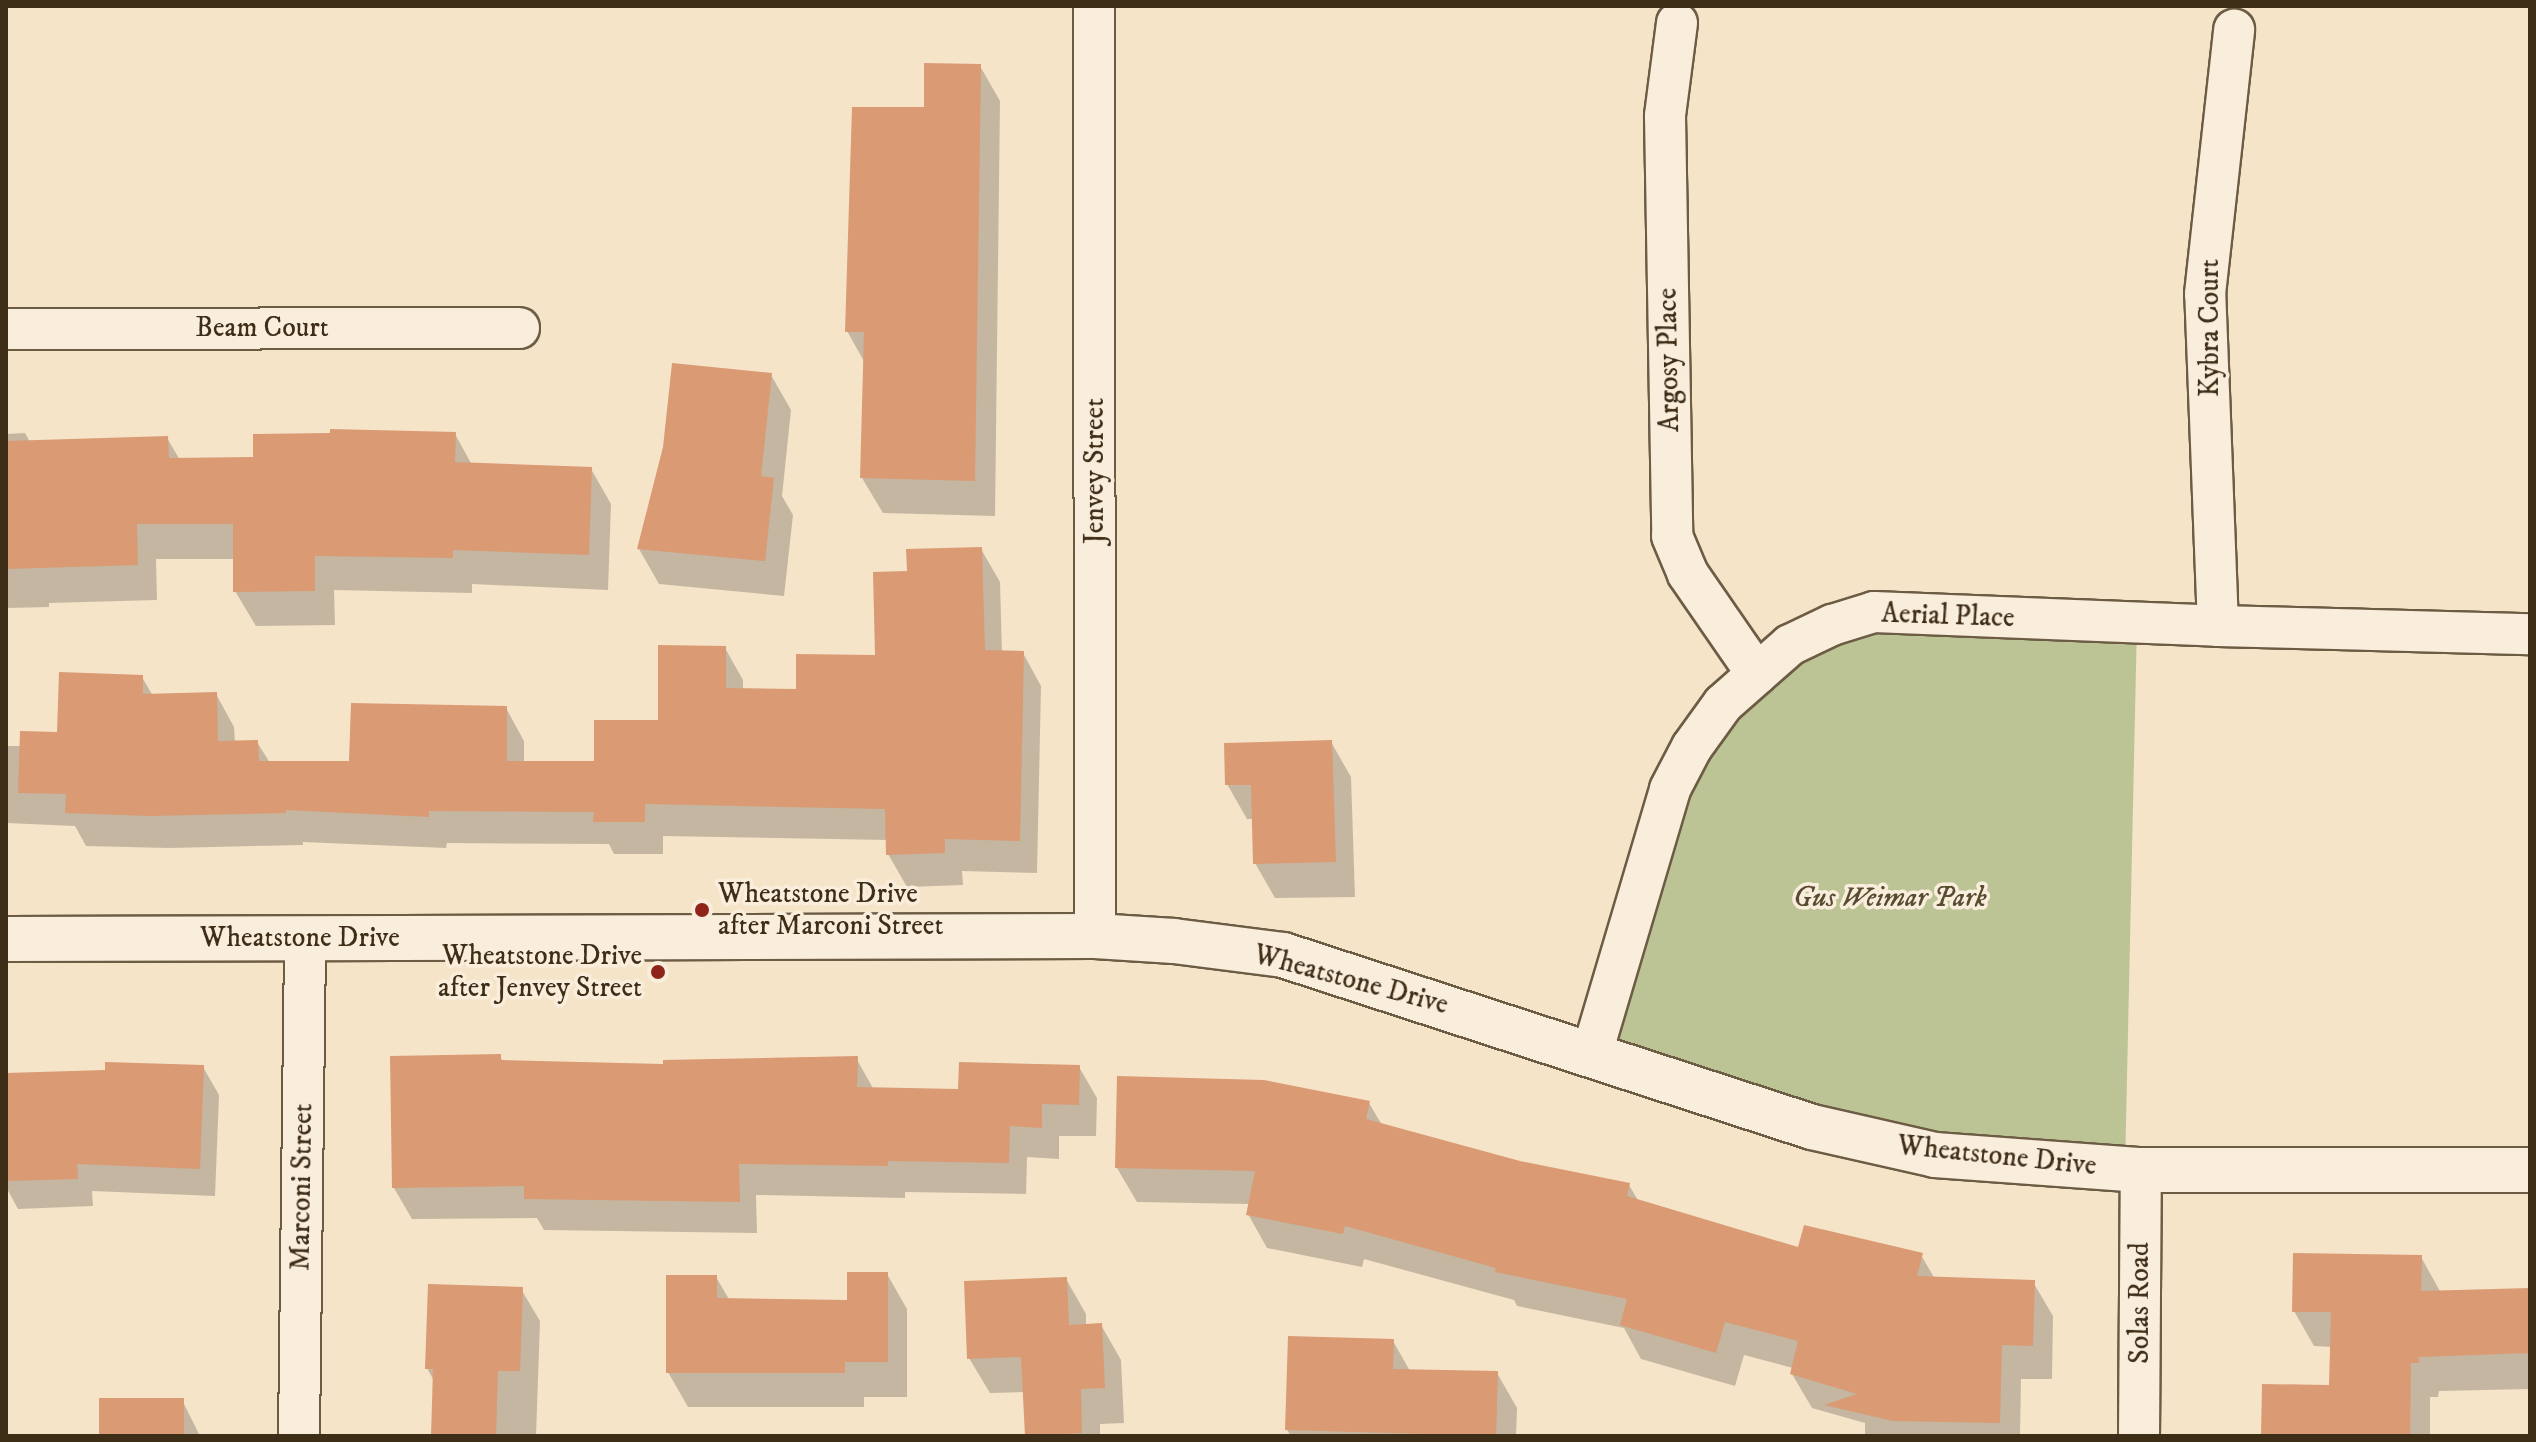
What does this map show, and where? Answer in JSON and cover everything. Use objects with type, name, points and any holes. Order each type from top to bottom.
[{"type":"street","name":"Jenvey Street","points":[[1094,6],[1095,936]]},
{"type":"street","name":"Argosy Place","points":[[1677,23],[1665,116],[1672,536],[1688,574],[1757,674]]},
{"type":"street","name":"Kybra Court","points":[[2218,626],[2205,294],[2234,30]]},
{"type":"street","name":"Beam Court","points":[[6,329],[519,328]]},
{"type":"street","name":"Aerial Place","points":[[1592,1053],[1670,789],[1692,747],[1723,704],[1790,645],[1832,625],[1874,612],[2218,626],[2530,634]]},
{"type":"street","name":"Wheatstone Drive","points":[[6,939],[1095,936],[1283,955],[1592,1053],[1751,1108],[1867,1142],[1935,1155],[2141,1170],[2530,1170]]},
{"type":"street","name":"Marconi Street","points":[[299,1436],[305,938]]},
{"type":"street","name":"Solas Road","points":[[2139,1436],[2141,1170]]},
{"type":"green space","name":"Gus Weimar Park","points":[[2137,623],[2125,1169],[1935,1155],[1592,1053],[1692,747],[1832,625]]},
{"type":"building","points":[[924,63],[981,64],[975,481],[860,478],[864,332],[845,332],[852,107],[924,107]]},
{"type":"building","points":[[672,363],[772,373],[761,476],[774,478],[765,561],[637,549],[663,447]]},
{"type":"building","points":[[330,429],[456,432],[455,462],[592,467],[589,555],[453,550],[453,558],[315,556],[315,591],[233,592],[233,524],[137,524],[138,565],[6,569],[6,441],[168,436],[169,458],[253,457],[253,434],[330,433]]},
{"type":"building","points":[[982,547],[985,650],[1024,651],[1020,841],[945,839],[945,853],[886,855],[885,809],[645,804],[645,822],[593,822],[594,812],[429,811],[429,817],[286,810],[286,813],[149,816],[65,813],[66,794],[18,793],[20,731],[57,732],[59,672],[143,675],[143,694],[217,692],[218,741],[258,740],[259,761],[349,761],[351,703],[507,706],[507,761],[594,761],[594,720],[658,720],[658,645],[726,646],[726,688],[796,689],[796,654],[875,655],[873,572],[907,571],[906,549]]},
{"type":"building","points":[[1332,740],[1336,862],[1253,864],[1251,785],[1225,785],[1224,743]]},
{"type":"building","points":[[501,1054],[501,1060],[663,1064],[663,1060],[858,1056],[857,1087],[958,1089],[959,1062],[1080,1065],[1079,1105],[1042,1104],[1042,1128],[1010,1126],[1009,1163],[888,1161],[888,1166],[739,1164],[740,1202],[524,1199],[524,1186],[392,1188],[390,1056]]},
{"type":"building","points":[[105,1062],[204,1065],[200,1169],[77,1164],[78,1179],[6,1181],[6,1073],[105,1070]]},
{"type":"building","points":[[1117,1076],[1264,1080],[1370,1101],[1366,1119],[1520,1161],[1630,1183],[1627,1196],[1798,1247],[1804,1225],[1923,1253],[1917,1276],[2035,1280],[2033,1346],[2002,1345],[2000,1423],[1893,1421],[1824,1405],[1857,1394],[1790,1374],[1798,1341],[1725,1322],[1716,1353],[1620,1325],[1627,1299],[1495,1272],[1496,1268],[1345,1226],[1343,1234],[1246,1215],[1255,1171],[1115,1168]]},
{"type":"building","points":[[2293,1253],[2422,1255],[2421,1291],[2530,1288],[2530,1353],[2419,1357],[2419,1363],[2411,1363],[2410,1436],[2261,1436],[2262,1384],[2329,1385],[2331,1312],[2292,1312]]},
{"type":"building","points":[[847,1272],[888,1272],[888,1362],[845,1362],[845,1373],[666,1373],[666,1275],[717,1275],[717,1298],[847,1300]]},
{"type":"building","points":[[1067,1277],[1069,1325],[1102,1323],[1105,1388],[1081,1389],[1082,1433],[1025,1436],[1021,1357],[967,1359],[964,1281]]},
{"type":"building","points":[[428,1284],[523,1287],[520,1371],[498,1371],[496,1436],[431,1436],[433,1369],[425,1369]]},
{"type":"building","points":[[1288,1336],[1394,1339],[1393,1369],[1498,1371],[1496,1436],[1285,1430]]},
{"type":"building","points":[[99,1398],[184,1398],[184,1436],[99,1436]]},
{"type":"place","name":"Wheatstone Drive after Marconi Street","points":[[702,910]]},
{"type":"place","name":"Wheatstone Drive after Jenvey Street","points":[[658,972]]}]
